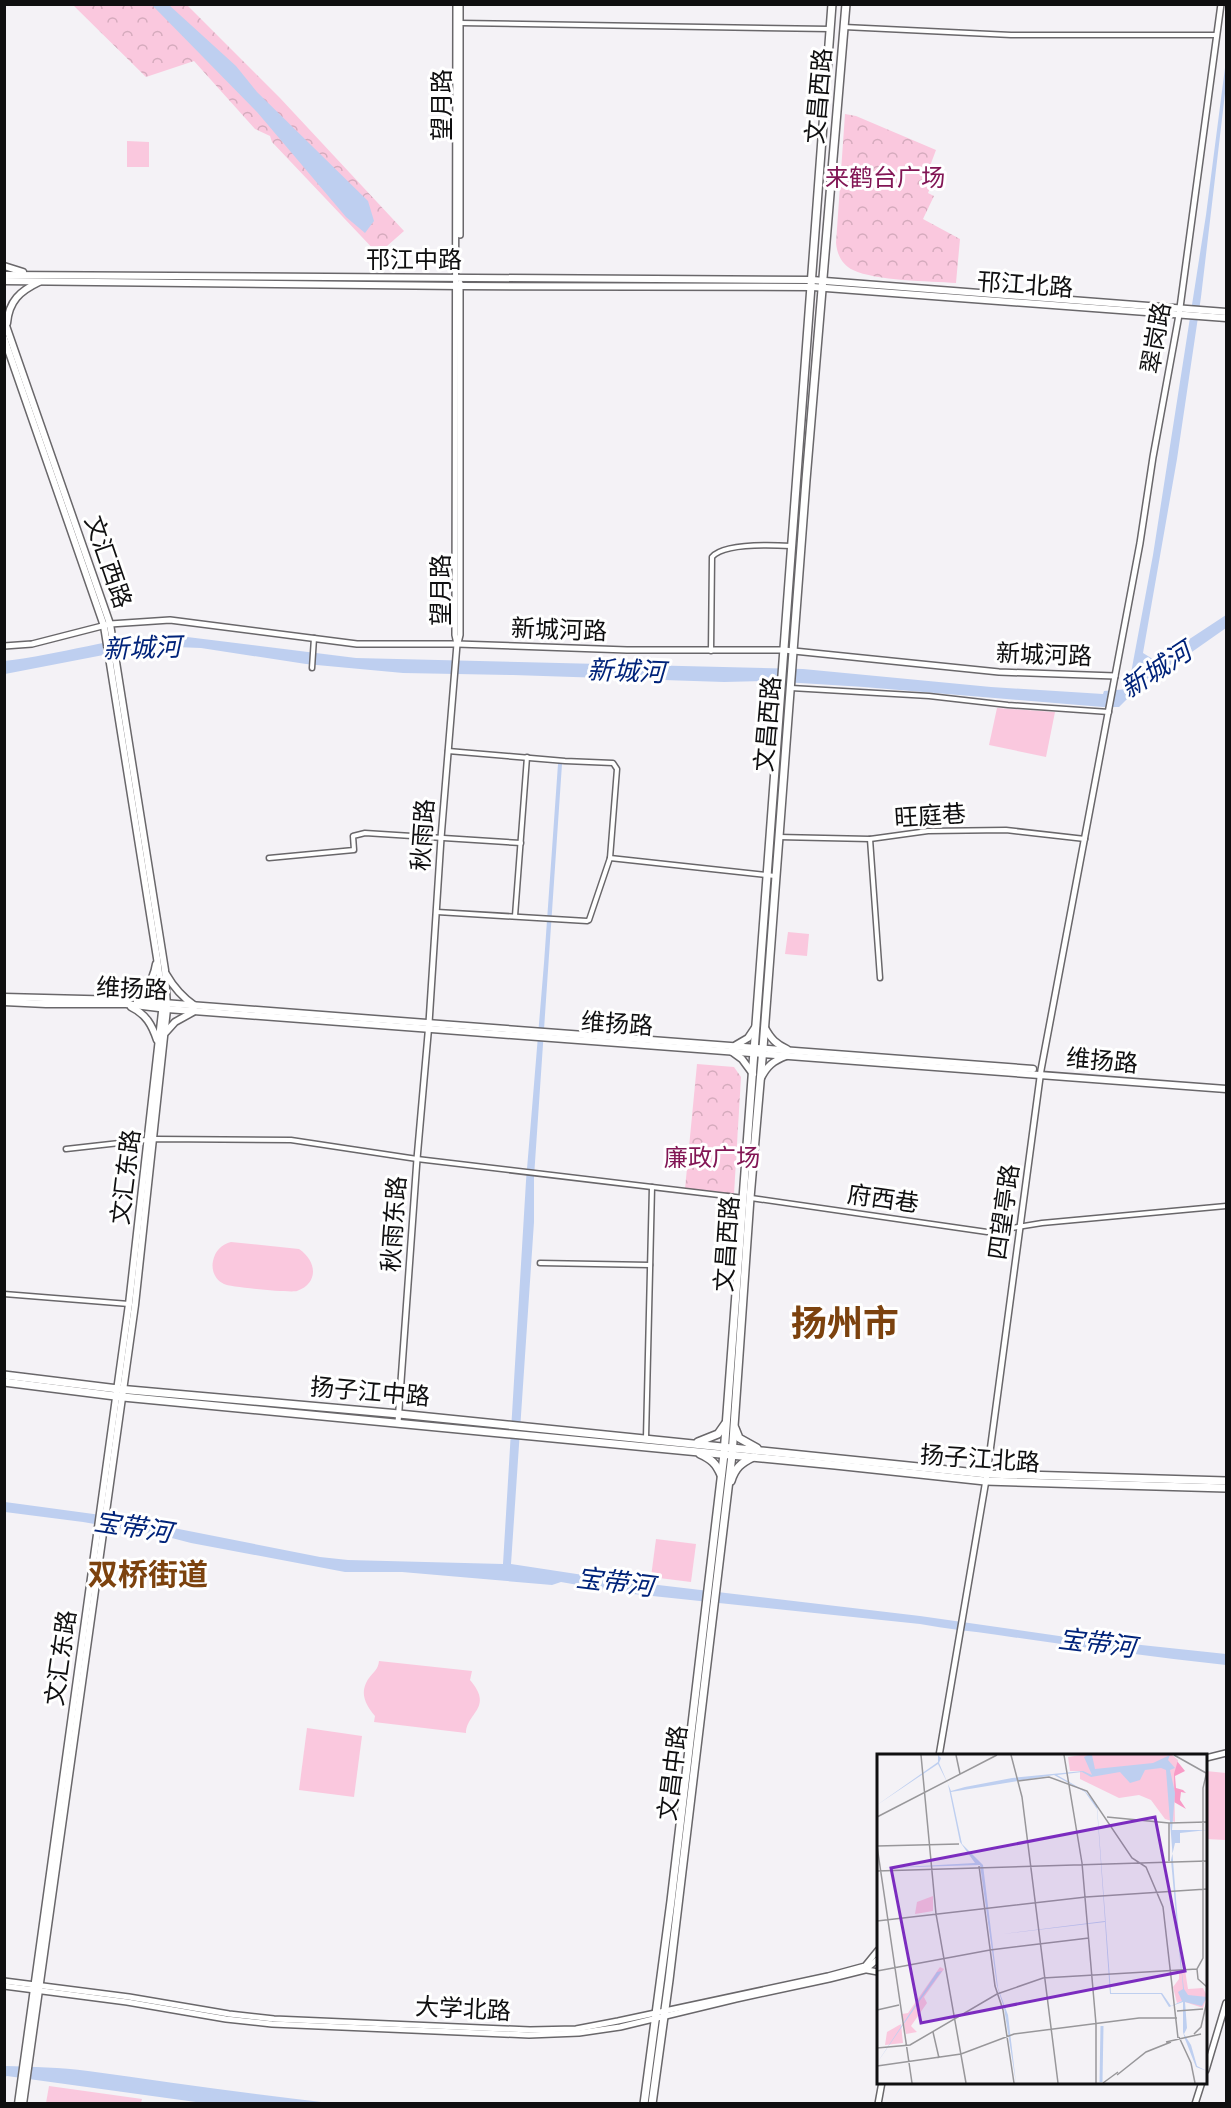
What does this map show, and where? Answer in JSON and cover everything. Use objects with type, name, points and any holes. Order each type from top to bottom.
[{"type":"main road","name":"文昌西路","points":[[728,1451],[726,1422],[746,1198],[765,1027],[783,664],[832,4]]},
{"type":"main road","name":"文昌西路","points":[[728,1451],[734,1426],[754,1050],[778,837],[846,4]]},
{"type":"main road","points":[[4,266],[40,279]]},
{"type":"main road","name":"邗江中路","points":[[4,275],[40,279],[458,286],[812,283]]},
{"type":"main road","name":"邗江中路","points":[[4,281],[40,279],[458,279],[822,284]]},
{"type":"main road","points":[[6,323],[8,310],[15,298],[40,279]]},
{"type":"main road","name":"邗江北路","points":[[822,284],[1180,307],[1188,312]]},
{"type":"main road","name":"邗江北路","points":[[822,284],[1179,315],[1188,312],[1227,312]]},
{"type":"main road","name":"邗江北路","points":[[1203,313],[1227,318]]},
{"type":"main road","name":"文汇西路","points":[[6,323],[107,625],[165,970],[165,1006]]},
{"type":"main road","name":"文汇西路","points":[[4,338],[107,625]]},
{"type":"main road","name":"文汇西路","points":[[112,657],[165,1006]]},
{"type":"main road","points":[[157,958],[154,975],[145,990],[126,1002],[141,1011],[151,1023],[158,1044]]},
{"type":"main road","points":[[165,970],[174,987],[196,1008],[165,1032]]},
{"type":"main road","name":"维扬路","points":[[4,999],[46,1004],[126,1002],[1227,1087]]},
{"type":"main road","name":"文汇东路","points":[[18,2103],[37,1987],[120,1393],[165,1032],[165,1006]]},
{"type":"main road","name":"文汇东路","points":[[120,1393],[129,1304],[152,1139],[158,1044],[165,1006]]},
{"type":"main road","points":[[753,1074],[732,1048],[748,1038],[756,1026]]},
{"type":"main road","points":[[760,1078],[767,1067],[789,1053],[770,1038],[765,1027]]},
{"type":"main road","name":"扬子江中路","points":[[4,1375],[120,1393],[399,1414],[692,1451],[728,1451]]},
{"type":"main road","name":"扬子江中路","points":[[4,1382],[398,1423],[510,1429]]},
{"type":"main road","points":[[695,1443],[718,1434],[726,1422]]},
{"type":"main road","points":[[734,1426],[739,1438],[762,1450]]},
{"type":"main road","name":"扬子江中路","points":[[522,1431],[646,1438],[695,1443],[728,1451]]},
{"type":"main road","name":"扬子江北路","points":[[728,1451],[762,1450],[986,1477],[1227,1481]]},
{"type":"main road","points":[[692,1451],[710,1458],[722,1477]]},
{"type":"main road","name":"扬子江北路","points":[[728,1451],[753,1457],[986,1477],[1227,1488]]},
{"type":"main road","name":"文昌中路","points":[[652,2103],[712,1587],[722,1477],[728,1451]]},
{"type":"main road","name":"文昌中路","points":[[712,1587],[726,1498],[728,1451]]},
{"type":"main road","points":[[726,1498],[734,1471],[753,1457]]},
{"type":"main road","name":"文昌中路","points":[[644,2103],[710,1604]]},
{"type":"main road","name":"文汇东路","points":[[23,2082],[23,2103]]},
{"type":"street","name":"望月路","points":[[458,4],[460,22],[458,279]]},
{"type":"street","name":"望月路","points":[[457,644],[455,635],[458,4]]},
{"type":"street","name":"翠岗路","points":[[1115,676],[1179,315],[1221,4]]},
{"type":"street","points":[[460,22],[830,29]]},
{"type":"street","points":[[844,27],[1011,35],[1216,35]]},
{"type":"street","points":[[711,651],[712,557],[716,553],[748,546],[792,546]]},
{"type":"street","name":"新城河路","points":[[4,646],[32,644],[107,625],[170,620],[357,644],[457,644],[711,651],[784,650],[999,672],[1115,676]]},
{"type":"street","points":[[312,668],[314,638]]},
{"type":"street","name":"秋雨路","points":[[429,1026],[457,644]]},
{"type":"street","name":"四望亭路","points":[[939,1754],[986,1477],[1041,1072],[1115,676]]},
{"type":"street","points":[[791,687],[918,695],[1008,705],[1109,710]]},
{"type":"street","points":[[437,912],[589,920],[610,858],[617,769],[615,764],[448,751]]},
{"type":"street","points":[[515,916],[527,757]]},
{"type":"street","name":"旺庭巷","points":[[778,837],[870,839],[928,831],[1006,830],[1085,839]]},
{"type":"street","points":[[269,858],[354,850],[352,836],[365,833],[521,843]]},
{"type":"street","points":[[870,839],[880,978]]},
{"type":"street","points":[[610,858],[772,875]]},
{"type":"street","name":"秋雨东路","points":[[398,1423],[429,1026]]},
{"type":"street","name":"府西巷","points":[[66,1149],[152,1139],[291,1140],[417,1159],[746,1198],[987,1232],[1021,1226],[1227,1206]]},
{"type":"street","points":[[646,1438],[652,1187]]},
{"type":"street","points":[[540,1263],[650,1265]]},
{"type":"street","points":[[4,1294],[129,1304]]},
{"type":"street","points":[[1207,1758],[1227,1753]]},
{"type":"street","name":"大学北路","points":[[37,1987],[129,1997],[229,2014],[321,2022],[530,2031],[576,2029],[656,2016],[864,1966],[877,1952]]},
{"type":"street","name":"大学北路","points":[[664,2014],[865,1970],[877,1961]]},
{"type":"street","points":[[865,1970],[877,1972]]},
{"type":"street","points":[[4,1981],[37,1987]]},
{"type":"street","points":[[4,1986],[37,1987]]},
{"type":"street","points":[[1207,2067],[1227,2003]]},
{"type":"street","points":[[878,2103],[882,2084]]},
{"type":"street","points":[[1195,2103],[1201,2084]]},
{"type":"green space","points":[[73,5],[187,5],[280,98],[404,231],[378,254],[272,142],[270,136],[255,129],[194,61],[146,77]]},
{"type":"green space","name":"来鹤台广场","points":[[845,114],[856,116],[936,150],[930,166],[937,170],[928,193],[934,196],[923,219],[960,239],[956,283],[903,280],[863,274],[853,270],[841,259],[836,243]]},
{"type":"green space","points":[[127,141],[149,142],[149,167],[127,167]]},
{"type":"green space","points":[[997,708],[1055,712],[1046,757],[989,745]]},
{"type":"green space","points":[[788,932],[809,934],[807,956],[785,954]]},
{"type":"green space","name":"廉政广场","points":[[697,1064],[734,1067],[741,1077],[734,1194],[685,1189]]},
{"type":"green space","points":[[231,1242],[299,1249],[312,1265],[312,1277],[309,1283],[297,1291],[224,1284],[214,1274],[213,1261],[219,1248]]},
{"type":"green space","points":[[656,1539],[696,1544],[691,1582],[651,1577]]},
{"type":"green space","points":[[379,1661],[472,1671],[470,1680],[477,1689],[480,1704],[467,1726],[466,1733],[374,1722],[375,1716],[364,1698],[364,1688]]},
{"type":"green space","points":[[307,1728],[362,1736],[354,1797],[299,1790]]},
{"type":"green space","points":[[1207,1771],[1226,1773],[1226,1840],[1207,1839]]},
{"type":"green space","points":[[49,2086],[142,2099],[141,2103],[46,2103]]},
{"type":"water","points":[[152,5],[169,5],[236,66],[257,92],[368,201],[374,221],[365,233],[346,217],[257,112]]},
{"type":"water","name":"新城河","points":[[1226,60],[1226,85],[1201,297],[1177,459],[1143,653],[1156,661],[1226,615],[1226,628],[1132,694],[1119,707],[768,681],[724,682],[403,673],[306,664],[201,648],[150,646],[5,674],[4,661],[108,642],[171,635],[356,658],[803,669],[991,687],[1103,694],[1104,691],[1128,689],[1153,555],[1206,215]]},
{"type":"water","name":"宝带河","points":[[558,764],[562,764],[511,1564],[616,1580],[920,1616],[1066,1637],[1226,1654],[1226,1665],[920,1624],[624,1593],[561,1582],[552,1585],[402,1572],[345,1572],[164,1536],[5,1512],[5,1502],[123,1518],[320,1557],[348,1560],[503,1564],[526,1181]]},
{"type":"water","points":[[5,2066],[78,2070],[330,2103],[203,2103],[5,2077]]},
{"type":"district","name":"扬州市","points":[[845,1323]]},
{"type":"district","name":"双桥街道","points":[[148,1575]]}]
